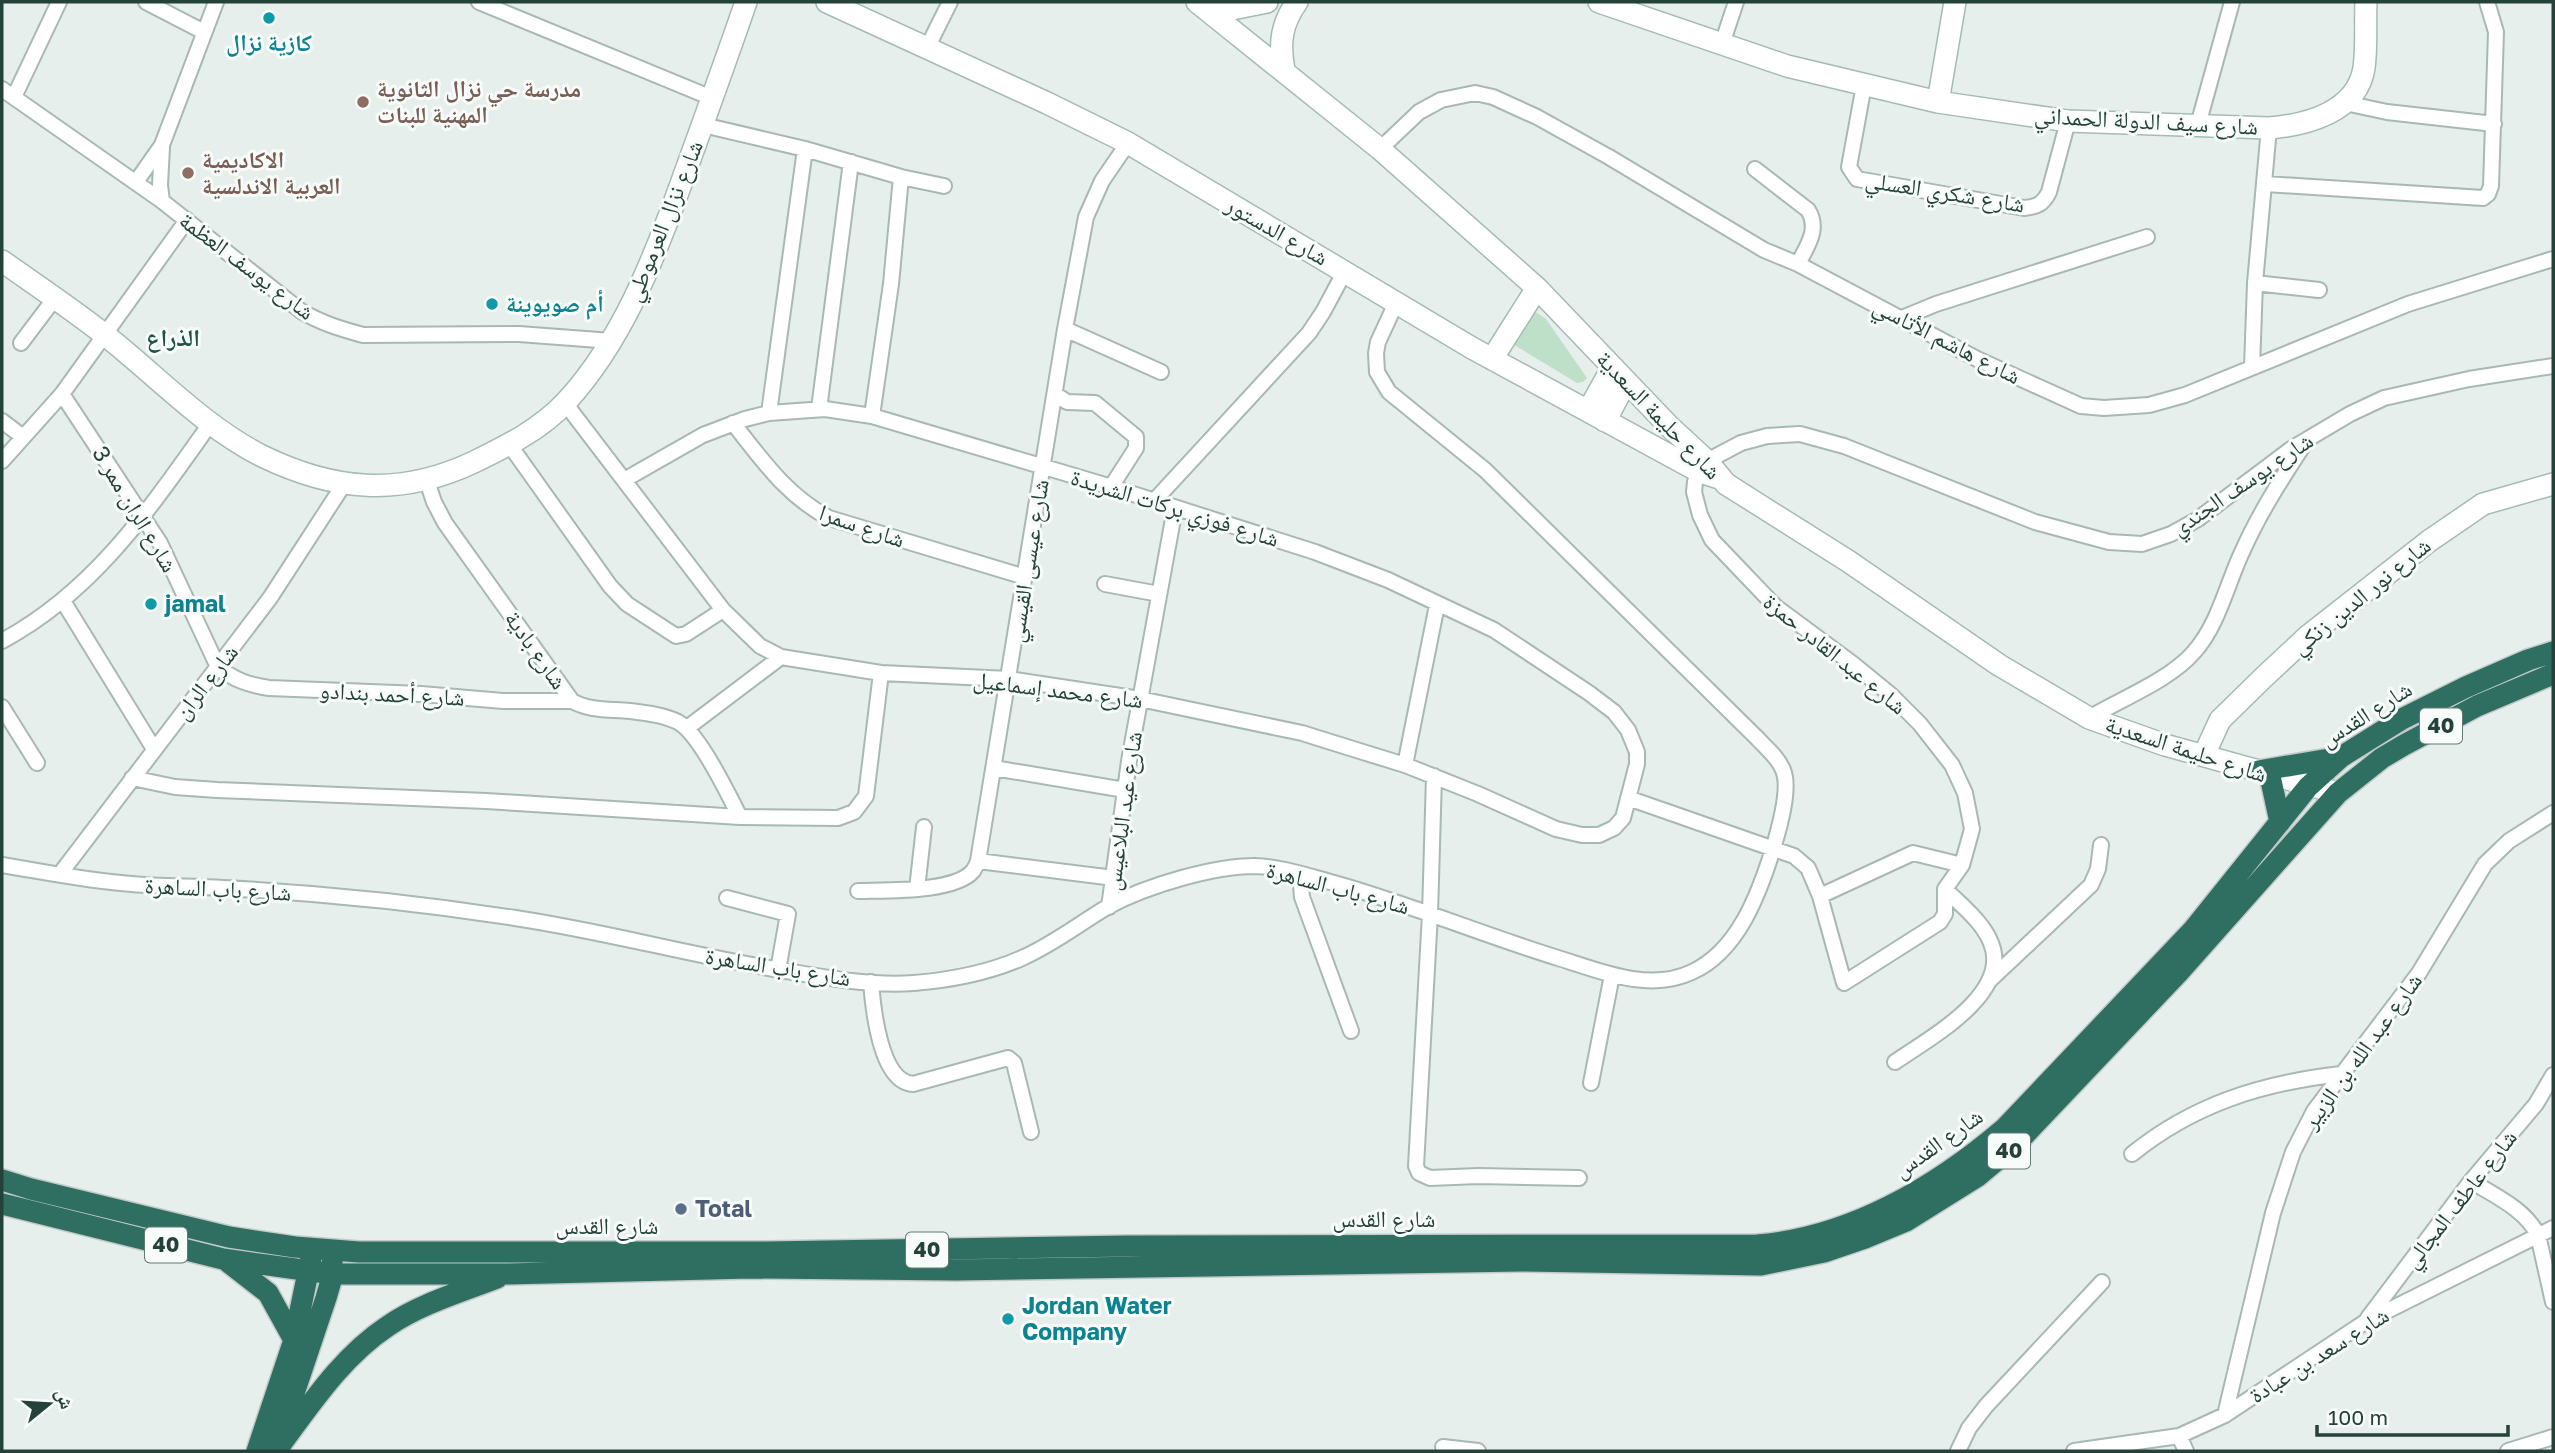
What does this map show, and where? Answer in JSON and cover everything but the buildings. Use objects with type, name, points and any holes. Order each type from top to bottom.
[{"type":"highway","name":"شارع القدس","points":[[2,1180],[229,1237],[359,1252],[753,1252],[1128,1246],[1757,1245],[1795,1240],[1892,1206],[1972,1156],[2005,1128],[2193,930],[2308,787],[2341,757],[2402,719],[2466,687],[2553,652]]},
{"type":"highway","name":"شارع القدس","points":[[2,1205],[223,1259],[310,1273],[333,1274],[508,1274],[750,1268],[956,1270],[1522,1261],[1761,1265],[1824,1252],[1906,1221],[1952,1194],[2015,1145],[2179,972],[2338,793],[2382,758],[2477,706],[2553,674]]},
{"type":"highway","points":[[2280,822],[2264,774],[2341,757]]},
{"type":"highway","points":[[275,1451],[333,1274],[322,1249]]},
{"type":"highway","points":[[257,1451],[293,1340],[310,1273],[322,1249]]},
{"type":"highway","points":[[223,1259],[268,1293],[293,1340]]},
{"type":"highway","points":[[275,1451],[324,1386],[358,1350],[388,1326],[441,1300],[508,1274]]},
{"type":"street","points":[[8,93],[59,2]]},
{"type":"street","points":[[145,2],[204,32]]},
{"type":"street","points":[[136,182],[162,145],[216,2]]},
{"type":"street","points":[[479,2],[712,98]]},
{"type":"street","name":"شارع نزال العرموطي","points":[[2,261],[105,335],[210,424],[261,455],[303,474],[344,484],[382,486],[427,481],[460,469],[509,444],[545,421],[565,404],[612,341],[654,258],[746,2]]},
{"type":"street","name":"شارع الدستور","points":[[827,2],[1128,143],[1492,359],[1597,416],[1708,470]]},
{"type":"street","points":[[928,48],[950,2]]},
{"type":"street","points":[[1205,7],[1267,2]]},
{"type":"street","points":[[1284,70],[1281,53],[1284,23],[1297,2]]},
{"type":"street","name":"شارع سيف الدولة الحمداني","points":[[1599,2],[1787,66],[1938,102],[2068,121],[2269,128],[2313,120],[2345,103]]},
{"type":"street","points":[[1722,44],[1736,2]]},
{"type":"street","points":[[1938,102],[1955,2]]},
{"type":"street","points":[[2198,125],[2232,2]]},
{"type":"street","points":[[2345,103],[2355,92],[2364,67],[2366,2]]},
{"type":"street","points":[[2266,184],[2483,198],[2488,194],[2491,186],[2496,32],[2487,2]]},
{"type":"street","name":"شارع حليمة السعدية","points":[[1205,7],[1380,149],[1536,288],[1708,470],[1848,561],[1999,665],[2089,718],[2153,741],[2308,787],[2338,793]]},
{"type":"street","name":"شارع شكري العسلي","points":[[1864,85],[1849,167],[1857,179],[2024,208],[2036,207],[2045,201],[2049,192],[2068,121]]},
{"type":"street","name":"شارع يوسف العظمة","points":[[8,93],[162,201],[302,311],[338,329],[363,335],[519,334],[612,341]]},
{"type":"street","name":"شارع هاشم الأتاسي","points":[[1380,149],[1419,112],[1441,100],[1475,93],[1493,97],[1537,117],[1609,157],[1734,233],[1977,359],[2081,406],[2104,408],[2149,405],[2185,395],[2408,304],[2553,259]]},
{"type":"street","points":[[2345,103],[2387,112],[2494,124]]},
{"type":"street","points":[[703,125],[944,186]]},
{"type":"street","points":[[2252,367],[2255,283],[2269,128]]},
{"type":"street","name":"شارع عيسى القيسي","points":[[978,861],[1065,329],[1086,218],[1101,181],[1128,143]]},
{"type":"street","points":[[162,145],[162,201]]},
{"type":"street","points":[[769,413],[805,149]]},
{"type":"street","points":[[820,409],[851,162]]},
{"type":"street","points":[[1755,169],[1808,210],[1812,217],[1812,234],[1798,264]]},
{"type":"street","points":[[872,416],[891,284],[901,177]]},
{"type":"street","points":[[2,461],[62,394],[187,220]]},
{"type":"street","points":[[1902,318],[1936,304],[2147,236]]},
{"type":"street","points":[[1154,502],[1309,333],[1345,271]]},
{"type":"street","points":[[2255,283],[2319,290]]},
{"type":"street","points":[[1492,359],[1536,288]]},
{"type":"street","points":[[21,343],[54,298]]},
{"type":"street","name":"شارع باب الساهرة","points":[[2,865],[129,884],[289,892],[444,908],[541,922],[778,970],[871,982],[910,983],[982,972],[1020,959],[1109,907],[1168,883],[1233,868],[1263,866],[1378,896],[1612,975],[1648,981],[1670,979],[1692,972],[1723,950],[1747,914],[1773,848],[1786,782],[1784,771],[1778,760],[1494,478],[1382,383],[1377,372],[1376,353],[1378,342],[1396,303]]},
{"type":"street","points":[[1065,329],[1161,372]]},
{"type":"street","name":"شارع يوسف الجندي","points":[[1708,470],[1741,443],[1767,436],[1800,434],[1844,446],[2035,522],[2109,542],[2134,544],[2156,541],[2198,519],[2291,449],[2384,398],[2469,379],[2553,366]]},
{"type":"street","points":[[1597,416],[1619,375]]},
{"type":"street","name":"شارع الران ممر 3","points":[[62,394],[144,516],[168,559],[218,667]]},
{"type":"street","points":[[1055,394],[1067,402],[1095,403],[1136,437],[1136,447],[1111,487]]},
{"type":"street","name":"شارع محمد إسماعيل","points":[[565,404],[723,610],[760,646],[781,657],[881,673],[1009,679],[1140,699],[1302,733],[1405,765],[1556,829],[1582,835],[1599,835],[1614,828],[1623,818],[1629,798]]},
{"type":"street","name":"شارع فوزي بركات الشريدة","points":[[624,480],[683,446],[733,423],[769,413],[820,409],[872,416],[1111,487],[1315,552],[1388,580],[1514,641],[1614,712],[1628,730],[1637,752],[1629,798]]},
{"type":"street","points":[[2,421],[23,437]]},
{"type":"street","name":"شارع سمرا","points":[[733,423],[777,479],[804,503],[829,518],[1025,577]]},
{"type":"street","points":[[2,641],[63,601],[91,577],[144,516],[210,424]]},
{"type":"street","points":[[2089,718],[2159,678],[2194,653],[2213,621],[2242,551],[2271,494],[2308,439]]},
{"type":"street","points":[[509,444],[610,586],[627,604],[676,636],[686,634],[723,610]]},
{"type":"street","name":"شارع عبد القادر حمزة","points":[[1708,470],[1695,482],[1696,503],[1712,540],[1776,607],[1891,695],[1920,724],[1952,765],[1965,793],[1972,829],[1962,865],[1945,889]]},
{"type":"street","name":"شارع بادية","points":[[427,481],[445,523],[572,701],[583,708],[662,716],[687,728]]},
{"type":"street","name":"شارع الران","points":[[60,874],[270,598],[344,484]]},
{"type":"street","name":"شارع نور الدين زنكي","points":[[2204,755],[2220,720],[2255,685],[2308,636],[2430,541],[2483,504],[2553,484]]},
{"type":"street","name":"شارع عيد البلاعيس","points":[[1109,907],[1140,699],[1175,508]]},
{"type":"street","points":[[1105,584],[1159,593]]},
{"type":"street","points":[[63,601],[154,749]]},
{"type":"street","points":[[1405,765],[1437,605]]},
{"type":"street","points":[[740,817],[699,744],[687,728],[781,657]]},
{"type":"street","name":"شارع أحمد بندادو","points":[[218,667],[239,681],[269,688],[421,694],[503,701],[572,701]]},
{"type":"street","points":[[132,778],[175,787],[217,790],[486,801],[740,817],[838,818],[854,813],[866,796],[881,673]]},
{"type":"street","points":[[2,707],[37,763]]},
{"type":"street","points":[[994,768],[1125,790]]},
{"type":"street","points":[[1434,776],[1430,914],[1416,1166],[1419,1174],[1430,1178],[1579,1178]]},
{"type":"street","points":[[1629,798],[1773,848],[1794,856],[1806,865],[1820,896],[1844,983],[1940,922],[1945,914],[1945,889]]},
{"type":"street","name":"شارع عبد الله بن الزبير","points":[[2225,1415],[2280,1187],[2302,1132],[2341,1074],[2419,973],[2485,864],[2509,841],[2553,813]]},
{"type":"street","points":[[917,889],[923,827]]},
{"type":"street","points":[[1895,1062],[1972,1006],[1988,982],[2091,885],[2098,869],[2101,845]]},
{"type":"street","points":[[1820,896],[1913,853],[1962,865]]},
{"type":"street","points":[[858,891],[917,889],[954,883],[973,872],[978,861],[1114,878]]},
{"type":"street","points":[[1300,874],[1302,897],[1351,1031]]},
{"type":"street","points":[[1945,889],[1984,931],[1991,943],[1994,960],[1988,982]]},
{"type":"street","points":[[727,898],[788,914],[778,970]]},
{"type":"street","points":[[1591,1083],[1612,975]]},
{"type":"street","points":[[871,982],[874,1019],[881,1044],[896,1077],[913,1084],[1007,1058],[1012,1060],[1031,1132]]},
{"type":"street","points":[[2132,1154],[2180,1121],[2242,1094],[2269,1085],[2341,1074]]},
{"type":"street","name":"شارع عاطف المجالي","points":[[2365,1322],[2471,1181],[2536,1104],[2553,1075]]},
{"type":"street","points":[[2471,1181],[2522,1213],[2533,1226],[2538,1235],[2553,1302]]},
{"type":"street","name":"شارع سعد بن عبادة","points":[[2074,1451],[2179,1436],[2225,1415],[2365,1322],[2553,1228]]},
{"type":"street","points":[[1958,1451],[1969,1428],[1986,1406],[2102,1282]]},
{"type":"street","points":[[2179,1436],[2186,1451]]},
{"type":"street","points":[[2508,1451],[2553,1437]]},
{"type":"street","points":[[1443,1447],[1478,1451]]},
{"type":"green space","points":[[1533,310],[1546,319],[1587,378],[1583,382],[1577,383],[1511,343]]},
{"type":"place","name":"كازية نزال","points":[[269,18]]},
{"type":"place","name":"مدرسة حي نزال الثانوية المهنية للبنات","points":[[363,102]]},
{"type":"place","name":"الاكاديمية العربية الاندلسية","points":[[188,173]]},
{"type":"place","name":"أم صويوينة","points":[[492,304]]},
{"type":"place","name":"jamal","points":[[151,604]]},
{"type":"place","name":"Total","points":[[681,1209]]},
{"type":"place","name":"Jordan Water Company","points":[[1008,1319]]},
{"type":"district","name":"الذراع","points":[[173,338]]}]
